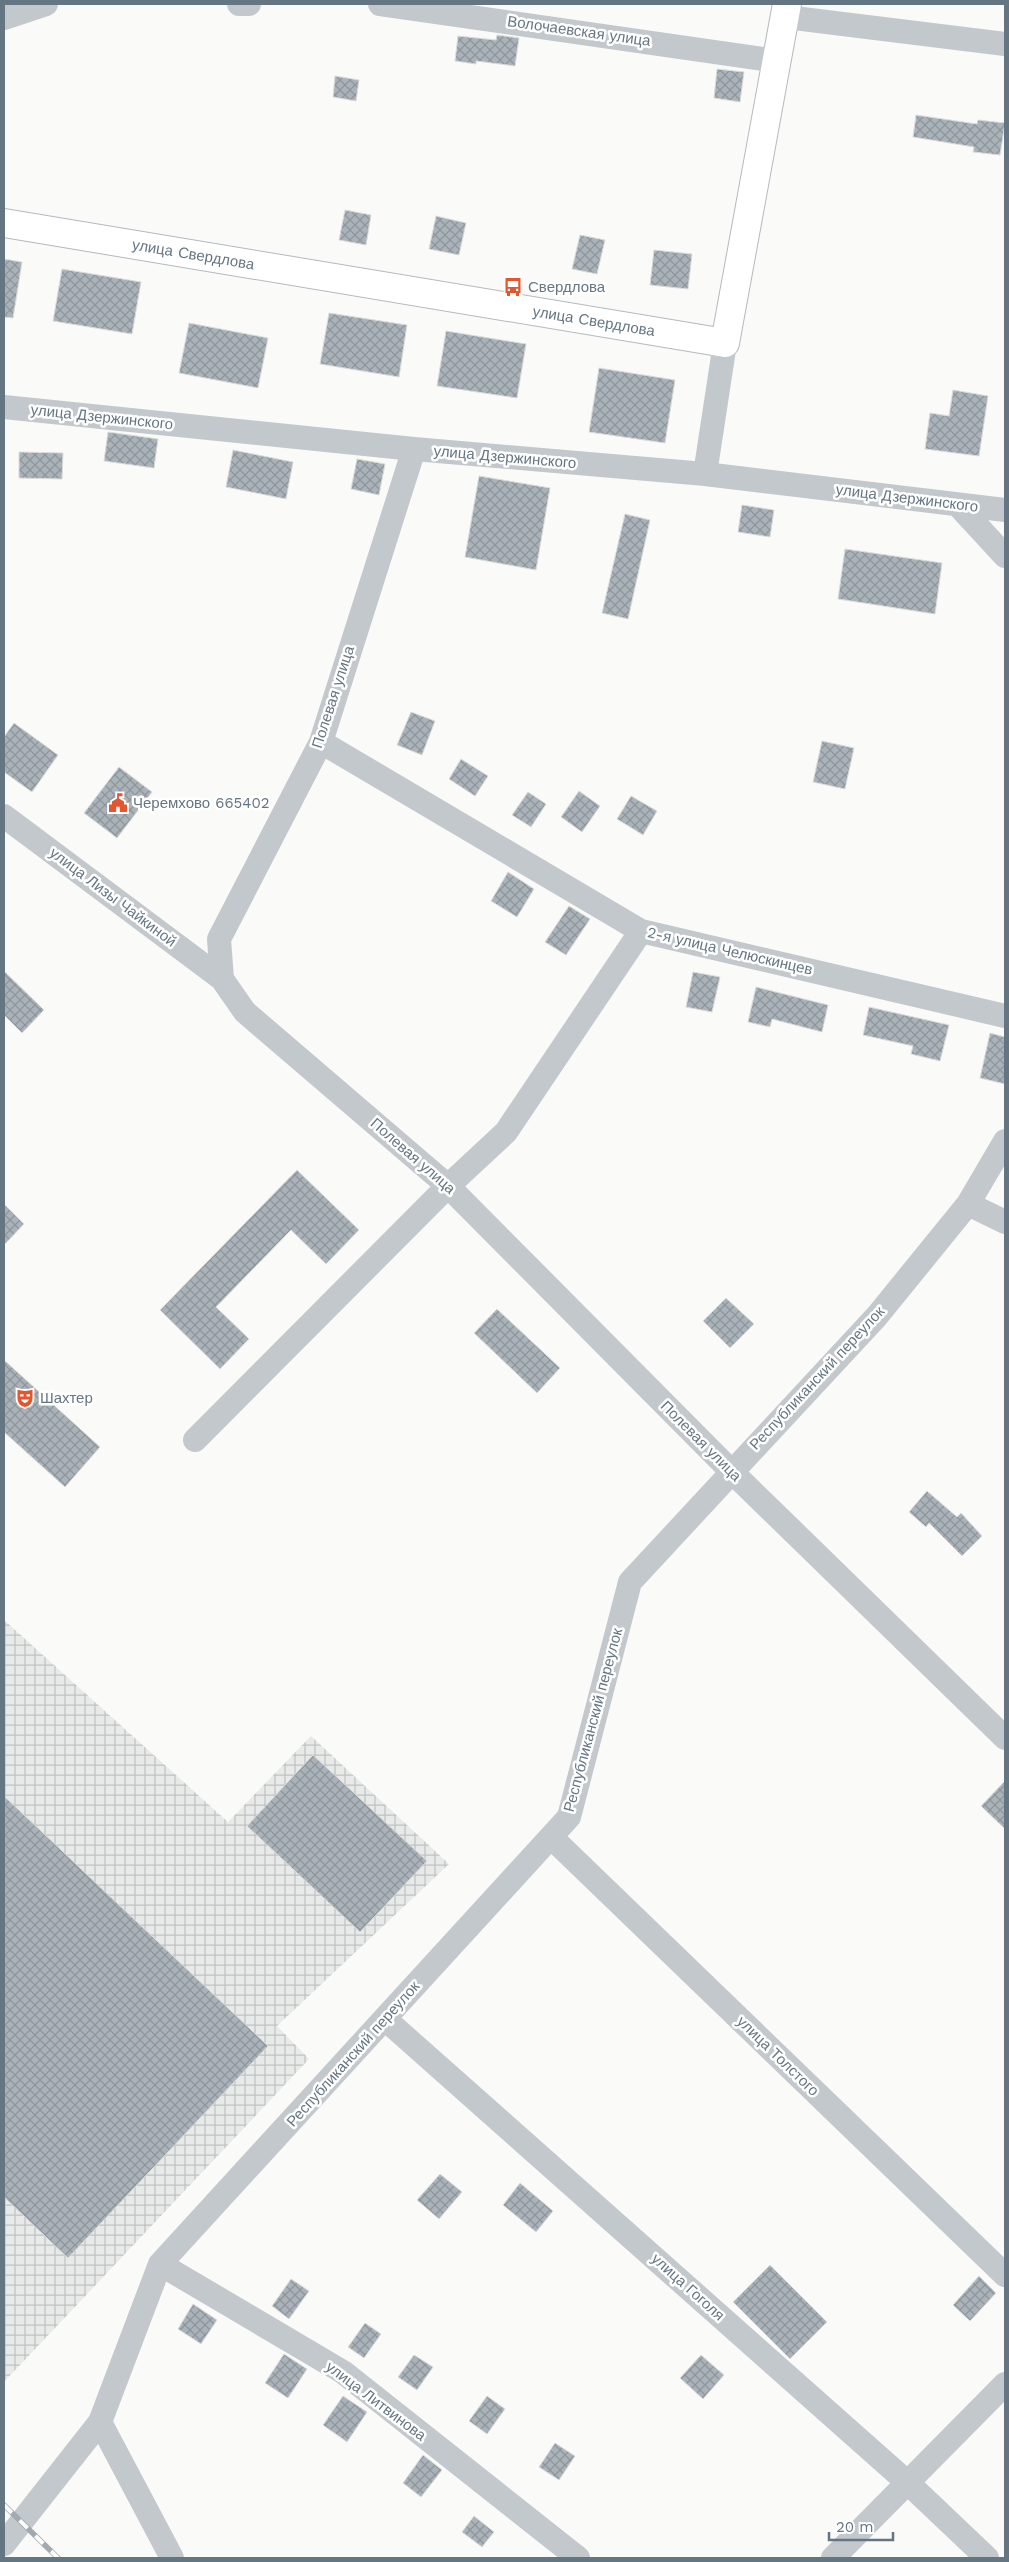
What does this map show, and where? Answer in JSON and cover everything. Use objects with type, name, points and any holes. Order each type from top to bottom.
[{"type":"street","points":[[4,18],[46,4]]},
{"type":"street","points":[[239,4],[249,4]]},
{"type":"street","name":"Волочаевская улица","points":[[380,4],[539,25],[777,61]]},
{"type":"street","points":[[705,474],[724,342],[786,10],[1005,44]]},
{"type":"street","name":"улица Свердлова","points":[[4,223],[724,342]]},
{"type":"street","name":"улица Дзержинского","points":[[4,407],[414,449],[705,474],[1005,510]]},
{"type":"street","name":"Полевая улица","points":[[414,449],[321,742],[219,940],[222,978],[246,1012],[448,1186],[730,1471],[1005,1738]]},
{"type":"street","points":[[958,505],[1005,556]]},
{"type":"street","name":"2-я улица Челюскинцев","points":[[321,742],[641,930],[1005,1016]]},
{"type":"street","name":"улица Лизы Чайкиной","points":[[4,816],[222,978]]},
{"type":"street","points":[[194,1440],[448,1186],[506,1132],[641,930]]},
{"type":"street","name":"Республиканский переулок","points":[[4,2544],[100,2422],[160,2264],[569,1817],[630,1582],[730,1471],[877,1316],[968,1204],[1005,1141]]},
{"type":"street","points":[[968,1204],[1005,1222]]},
{"type":"street","name":"улица Толстого","points":[[551,1837],[1005,2274]]},
{"type":"street","name":"улица Гоголя","points":[[385,2018],[908,2483],[987,2558]]},
{"type":"street","name":"улица Литвинова","points":[[160,2264],[343,2372],[578,2558]]},
{"type":"street","points":[[833,2558],[1005,2384]]},
{"type":"street","points":[[100,2422],[172,2558]]},
{"type":"shaded area","points":[[4,1620],[228,1822],[311,1736],[449,1864],[277,2026],[309,2059],[4,2382]]},
{"type":"building","points":[[497,35],[519,38],[515,66],[476,61],[476,64],[455,61],[458,36],[496,40]]},
{"type":"building","points":[[717,69],[744,72],[740,102],[714,98]]},
{"type":"building","points":[[335,76],[359,80],[356,101],[333,97]]},
{"type":"building","points":[[916,115],[977,124],[978,120],[1005,123],[1000,155],[973,152],[974,147],[913,137]]},
{"type":"building","points":[[345,210],[371,215],[366,245],[339,240]]},
{"type":"building","points":[[436,216],[466,223],[459,255],[429,249]]},
{"type":"building","points":[[580,235],[605,240],[597,274],[572,269]]},
{"type":"building","points":[[654,250],[692,254],[688,289],[650,285]]},
{"type":"building","points":[[4,259],[22,262],[13,318],[4,317]]},
{"type":"building","points":[[62,269],[141,282],[132,334],[53,321]]},
{"type":"building","points":[[329,313],[407,325],[399,377],[320,364]]},
{"type":"building","points":[[189,323],[268,338],[258,388],[179,373]]},
{"type":"building","points":[[446,331],[526,344],[517,398],[437,386]]},
{"type":"building","points":[[599,368],[675,380],[665,443],[589,432]]},
{"type":"building","points":[[953,390],[988,396],[979,456],[925,449],[930,413],[949,416]]},
{"type":"building","points":[[108,432],[158,439],[154,468],[104,461]]},
{"type":"building","points":[[233,450],[293,462],[286,499],[226,487]]},
{"type":"building","points":[[19,452],[63,453],[62,479],[19,478]]},
{"type":"building","points":[[357,459],[385,464],[379,495],[351,489]]},
{"type":"building","points":[[479,476],[550,488],[536,570],[465,557]]},
{"type":"building","points":[[742,505],[774,510],[770,537],[738,532]]},
{"type":"building","points":[[625,514],[650,520],[628,619],[602,613]]},
{"type":"building","points":[[845,549],[942,563],[935,614],[838,599]]},
{"type":"building","points":[[411,712],[435,721],[422,755],[397,745]]},
{"type":"building","points":[[14,723],[58,755],[32,792],[4,772],[4,737]]},
{"type":"building","points":[[822,741],[854,748],[845,789],[813,782]]},
{"type":"building","points":[[461,759],[488,776],[475,796],[449,779]]},
{"type":"building","name":"Черемхово 665402","points":[[119,767],[152,792],[117,838],[84,813]]},
{"type":"building","points":[[579,791],[600,806],[582,832],[561,817]]},
{"type":"building","points":[[528,792],[546,804],[531,827],[512,815]]},
{"type":"building","points":[[631,796],[657,811],[643,835],[617,819]]},
{"type":"building","points":[[508,872],[534,889],[517,917],[491,901]]},
{"type":"building","points":[[569,906],[590,919],[566,955],[545,942]]},
{"type":"building","points":[[4,971],[44,1010],[22,1033],[4,1015]]},
{"type":"building","points":[[693,972],[720,977],[712,1012],[686,1007]]},
{"type":"building","points":[[756,987],[828,1005],[822,1032],[772,1019],[770,1027],[748,1022]]},
{"type":"building","points":[[869,1007],[949,1025],[940,1061],[911,1054],[913,1046],[863,1035]]},
{"type":"building","points":[[990,1033],[1005,1037],[1005,1084],[980,1078]]},
{"type":"building","points":[[297,1170],[359,1230],[326,1264],[291,1230],[216,1307],[249,1339],[220,1369],[160,1310]]},
{"type":"building","points":[[4,1204],[24,1224],[4,1245]]},
{"type":"building","points":[[726,1298],[754,1324],[730,1348],[703,1321]]},
{"type":"building","points":[[497,1309],[560,1368],[537,1393],[474,1333]]},
{"type":"building","name":"Шахтер","points":[[4,1360],[100,1447],[65,1487],[4,1432]]},
{"type":"building","points":[[927,1491],[957,1517],[961,1513],[982,1536],[962,1556],[929,1523],[926,1527],[909,1512]]},
{"type":"building","points":[[313,1755],[427,1861],[360,1932],[247,1826]]},
{"type":"building","points":[[1005,1781],[1005,1829],[981,1806]]},
{"type":"building","points":[[4,1796],[268,2046],[68,2258],[4,2197]]},
{"type":"building","points":[[440,2174],[462,2192],[439,2219],[417,2200]]},
{"type":"building","points":[[520,2183],[553,2211],[536,2232],[503,2205]]},
{"type":"building","points":[[770,2265],[827,2322],[790,2359],[733,2302]]},
{"type":"building","points":[[979,2276],[996,2293],[970,2321],[953,2305]]},
{"type":"building","points":[[291,2279],[309,2291],[289,2319],[272,2306]]},
{"type":"building","points":[[193,2304],[217,2320],[201,2344],[178,2329]]},
{"type":"building","points":[[365,2323],[381,2334],[364,2358],[348,2347]]},
{"type":"building","points":[[284,2354],[307,2369],[288,2398],[265,2383]]},
{"type":"building","points":[[414,2355],[433,2367],[417,2390],[398,2377]]},
{"type":"building","points":[[701,2355],[724,2375],[703,2399],[680,2378]]},
{"type":"building","points":[[343,2396],[367,2412],[347,2442],[323,2425]]},
{"type":"building","points":[[487,2396],[505,2409],[487,2434],[469,2421]]},
{"type":"building","points":[[555,2443],[575,2456],[559,2480],[539,2467]]},
{"type":"building","points":[[423,2455],[442,2470],[421,2497],[403,2483]]},
{"type":"building","points":[[474,2516],[494,2532],[482,2547],[462,2532]]},
{"type":"railway","points":[[4,2505],[58,2558]]},
{"type":"place","name":"Свердлова","points":[[513,287]]},
{"type":"place","name":"Черемхово 665402","points":[[118,803]]},
{"type":"place","name":"Шахтер","points":[[25,1398]]}]
